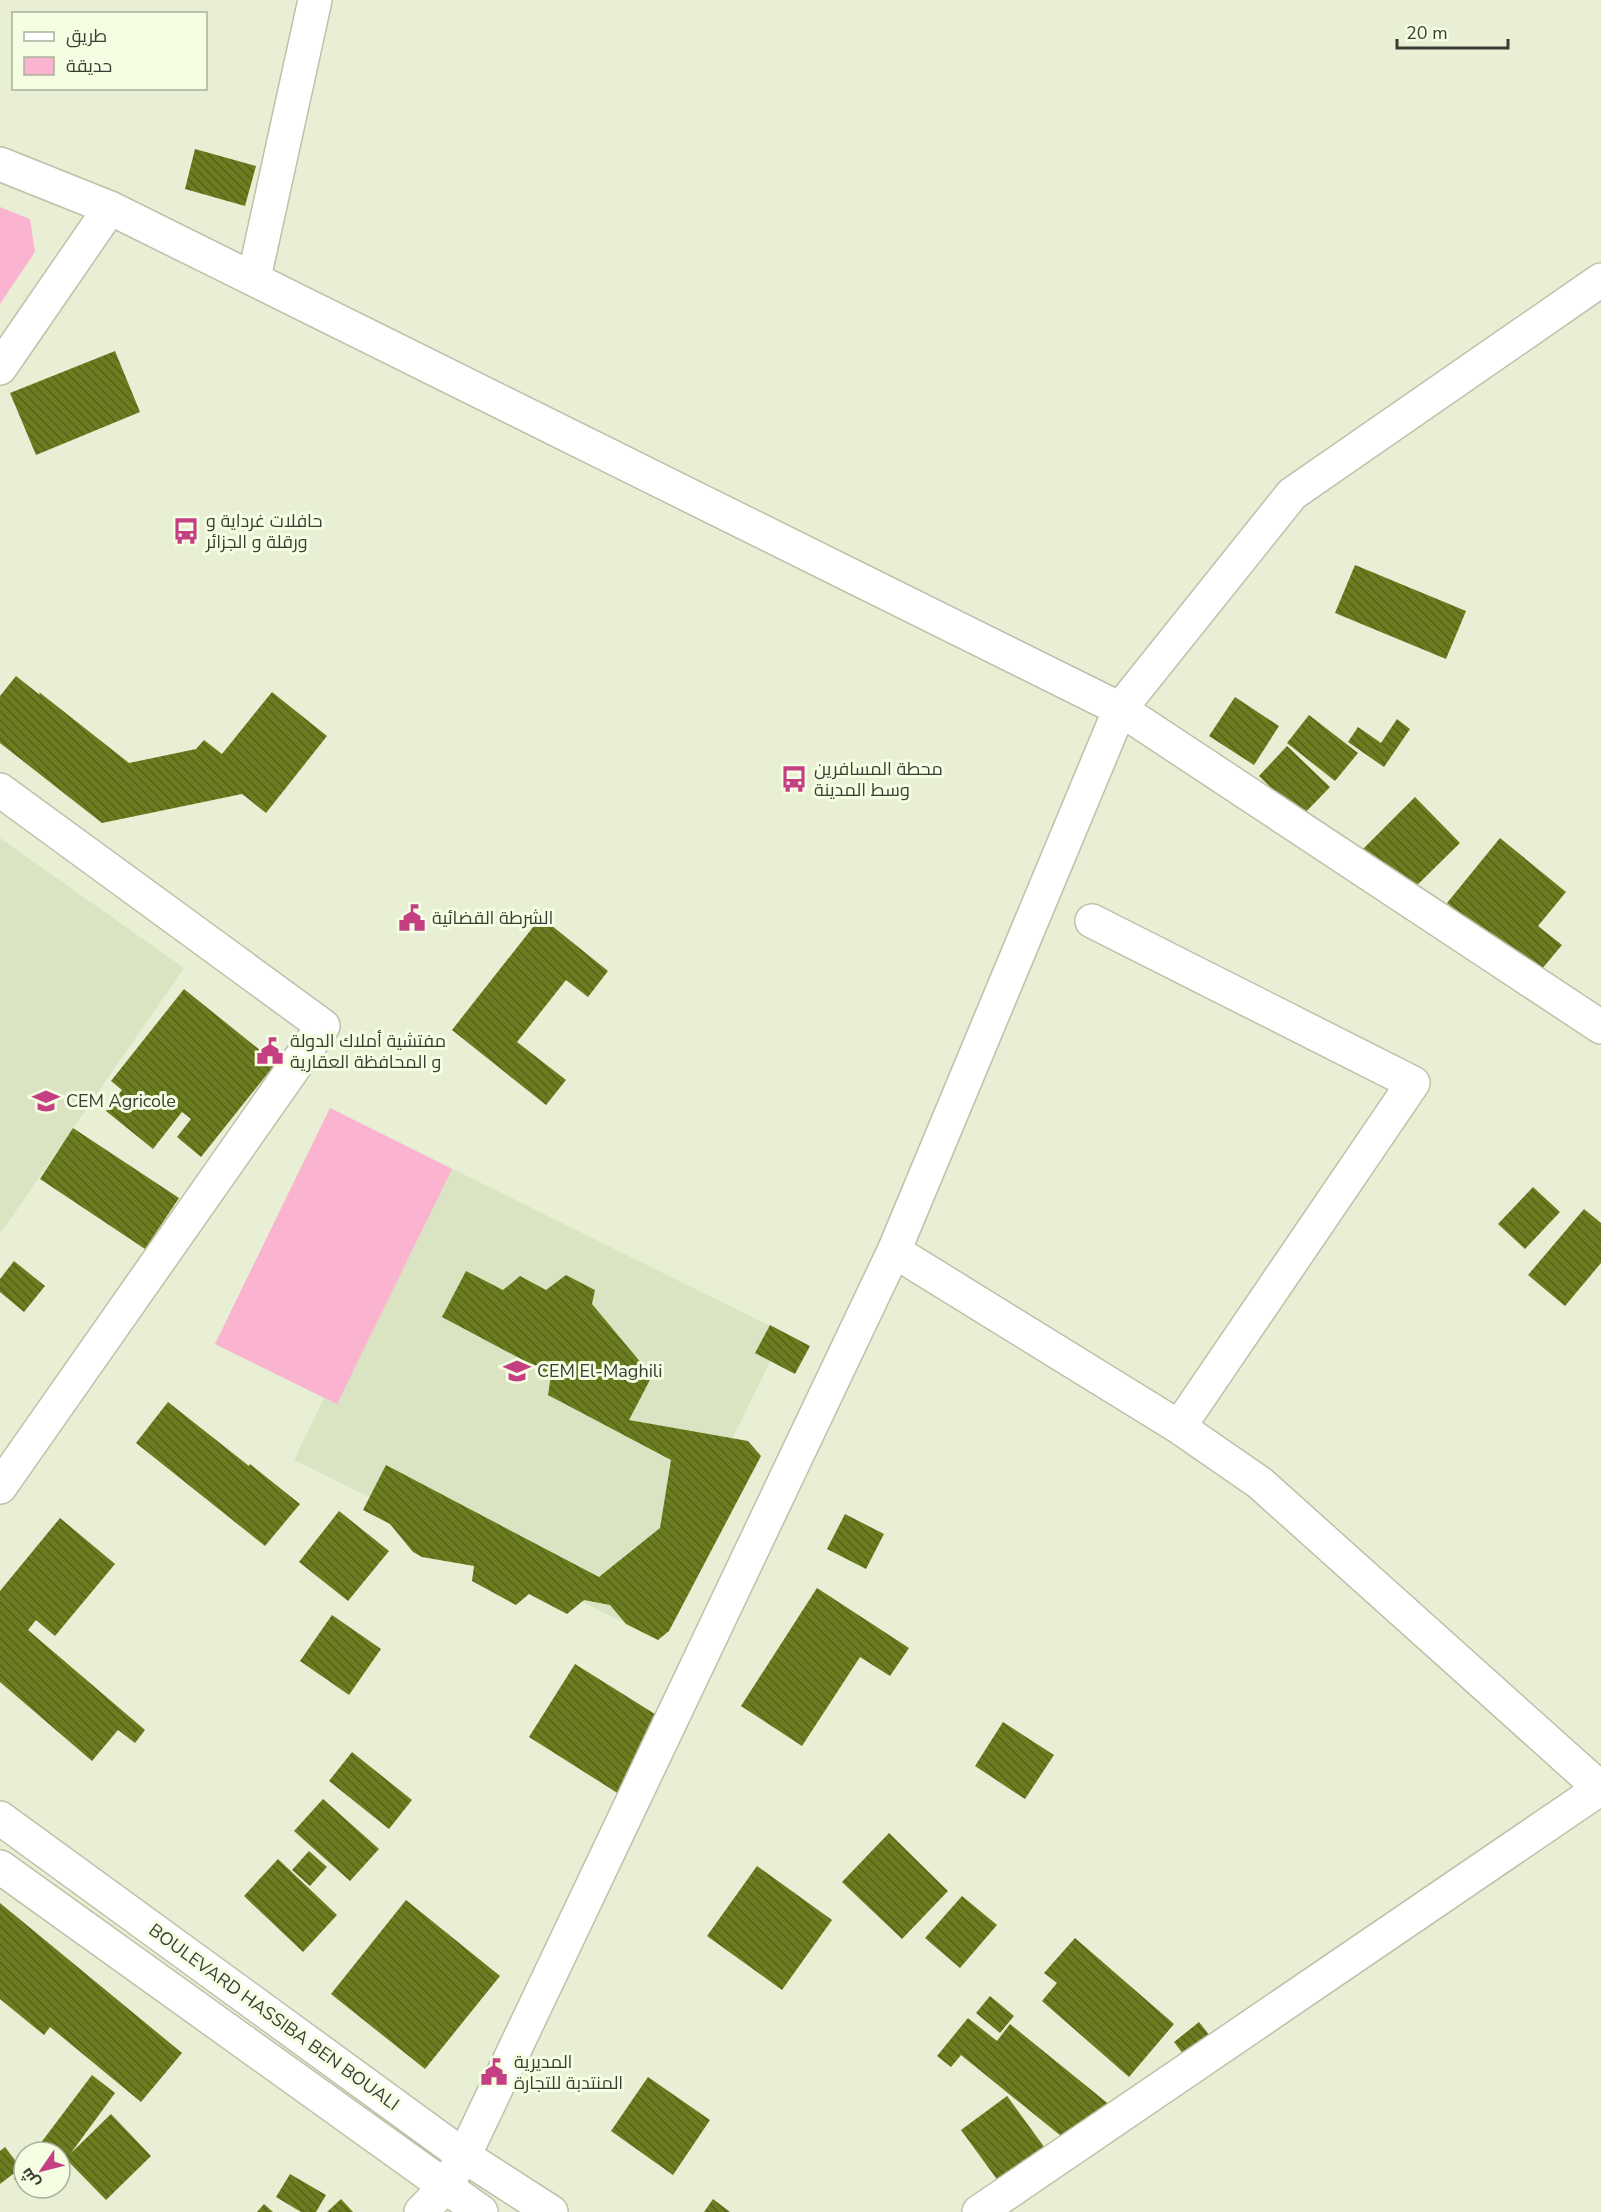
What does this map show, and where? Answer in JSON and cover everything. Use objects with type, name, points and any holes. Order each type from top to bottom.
[{"type":"street","points":[[254,278],[315,0]]},
{"type":"street","points":[[0,164],[110,208],[254,278],[1120,709],[1601,1027]]},
{"type":"street","points":[[0,368],[110,208]]},
{"type":"street","points":[[420,2212],[445,2187],[464,2156],[894,1251],[1120,709],[1292,494],[1601,280]]},
{"type":"street","points":[[0,790],[323,1026],[0,1487]]},
{"type":"street","points":[[1092,921],[1413,1083],[1179,1426]]},
{"type":"street","points":[[894,1251],[1179,1426],[1260,1483],[1601,1788],[979,2212]]},
{"type":"street","name":"BOULEVARD HASSIBA BEN BOUALI","points":[[0,1818],[464,2156],[551,2212]]},
{"type":"street","points":[[0,1867],[481,2212]]},
{"type":"shaded area","name":"CEM Agricole","points":[[0,838],[184,968],[0,1234]]},
{"type":"shaded area","name":"CEM El-Maghili","points":[[330,1108],[784,1333],[639,1630],[294,1460],[324,1398],[215,1344]]},
{"type":"green space","points":[[0,207],[30,219],[35,252],[0,304]]},
{"type":"green space","points":[[330,1108],[452,1169],[337,1404],[215,1344]]},
{"type":"building","points":[[195,149],[256,166],[245,206],[185,189]]},
{"type":"building","points":[[115,351],[140,412],[36,455],[10,393]]},
{"type":"building","points":[[1355,565],[1466,611],[1446,659],[1335,613]]},
{"type":"building","points":[[16,676],[129,763],[196,749],[204,740],[222,754],[272,692],[327,736],[266,813],[242,794],[102,823],[0,743],[0,696]]},
{"type":"building","points":[[1235,697],[1279,726],[1254,765],[1209,736]]},
{"type":"building","points":[[1309,715],[1358,753],[1335,781],[1287,743]]},
{"type":"building","points":[[1397,719],[1410,729],[1384,767],[1348,742],[1358,727],[1381,743]]},
{"type":"building","points":[[1287,746],[1330,787],[1301,817],[1259,776]]},
{"type":"building","points":[[1415,797],[1460,843],[1405,897],[1360,852]]},
{"type":"building","points":[[1500,838],[1566,892],[1538,926],[1562,945],[1536,976],[1447,903]]},
{"type":"building","points":[[541,917],[608,971],[588,997],[566,980],[517,1042],[566,1080],[546,1105],[452,1030]]},
{"type":"building","points":[[184,989],[276,1063],[201,1157],[177,1137],[191,1119],[182,1112],[153,1149],[106,1111],[122,1090],[111,1081]]},
{"type":"building","points":[[73,1128],[179,1198],[145,1249],[40,1179]]},
{"type":"building","points":[[1533,1187],[1560,1212],[1525,1249],[1498,1224]]},
{"type":"building","points":[[1584,1209],[1601,1223],[1601,1263],[1565,1306],[1528,1275]]},
{"type":"building","points":[[14,1261],[45,1286],[24,1312],[0,1292],[0,1279]]},
{"type":"building","points":[[466,1271],[503,1290],[520,1276],[546,1290],[566,1275],[595,1290],[592,1304],[652,1376],[629,1420],[748,1441],[761,1456],[669,1631],[658,1640],[626,1624],[610,1605],[584,1600],[567,1614],[529,1594],[516,1605],[472,1581],[474,1566],[422,1557],[413,1552],[390,1524],[363,1510],[386,1465],[599,1577],[660,1528],[671,1460],[548,1395],[551,1375],[442,1317]]},
{"type":"building","points":[[770,1325],[810,1346],[795,1374],[755,1353]]},
{"type":"building","points":[[168,1402],[300,1504],[265,1546],[136,1443]]},
{"type":"building","points":[[339,1511],[389,1551],[348,1601],[299,1562]]},
{"type":"building","points":[[845,1514],[884,1534],[866,1569],[827,1549]]},
{"type":"building","points":[[60,1518],[115,1564],[55,1636],[36,1620],[28,1630],[145,1730],[135,1743],[118,1730],[92,1761],[0,1682],[0,1591]]},
{"type":"building","points":[[817,1588],[909,1648],[890,1676],[860,1657],[802,1746],[741,1706]]},
{"type":"building","points":[[332,1615],[381,1649],[349,1695],[300,1661]]},
{"type":"building","points":[[575,1664],[666,1721],[619,1794],[529,1737]]},
{"type":"building","points":[[1003,1722],[1054,1755],[1025,1799],[975,1766]]},
{"type":"building","points":[[352,1752],[412,1800],[389,1829],[329,1781]]},
{"type":"building","points":[[323,1799],[379,1849],[350,1881],[294,1831]]},
{"type":"building","points":[[889,1833],[948,1891],[902,1939],[842,1882]]},
{"type":"building","points":[[309,1851],[327,1867],[310,1886],[292,1870]]},
{"type":"building","points":[[278,1859],[337,1915],[303,1952],[244,1896]]},
{"type":"building","points":[[757,1866],[832,1920],[782,1990],[707,1936]]},
{"type":"building","points":[[962,1896],[997,1925],[960,1968],[925,1938]]},
{"type":"building","points":[[406,1900],[500,1976],[425,2069],[331,1994]]},
{"type":"building","points":[[0,1903],[182,2053],[141,2102],[50,2027],[44,2035],[0,1999]]},
{"type":"building","points":[[1075,1938],[1174,2024],[1129,2077],[1042,2001],[1057,1983],[1044,1973]]},
{"type":"building","points":[[990,1996],[1014,2016],[1000,2033],[976,2013]]},
{"type":"building","points":[[968,2018],[997,2041],[1010,2024],[1116,2110],[1082,2153],[961,2055],[951,2067],[937,2056]]},
{"type":"building","points":[[1199,2022],[1222,2051],[1197,2072],[1174,2042]]},
{"type":"building","points":[[92,2075],[115,2093],[72,2152],[72,2140],[43,2140]]},
{"type":"building","points":[[648,2077],[710,2120],[673,2175],[611,2131]]},
{"type":"building","points":[[1007,2096],[1058,2166],[1012,2200],[961,2130]]},
{"type":"building","points":[[111,2114],[151,2156],[106,2200],[72,2165],[72,2152]]},
{"type":"building","points":[[5,2147],[12,2156],[12,2175],[0,2184],[0,2151]]},
{"type":"building","points":[[290,2174],[326,2195],[316,2212],[301,2212],[276,2197]]},
{"type":"building","points":[[341,2199],[353,2212],[327,2212]]},
{"type":"building","points":[[713,2199],[730,2212],[704,2212]]},
{"type":"building","points":[[264,2204],[273,2212],[257,2212]]},
{"type":"place","name":"حافلات غرداية و ورقلة و الجزائر","points":[[186,531]]},
{"type":"place","name":"محطة المسافرين وسط المدينة","points":[[794,779]]},
{"type":"place","name":"الشرطة القضائية","points":[[412,918]]},
{"type":"place","name":"مفتشية أملاك الدولة و المحافظة العقارية","points":[[270,1051]]},
{"type":"place","name":"CEM Agricole","points":[[46,1101]]},
{"type":"place","name":"CEM El-Maghili","points":[[517,1371]]},
{"type":"place","name":"المديرية المنتدبة للتجارة","points":[[494,2072]]}]
